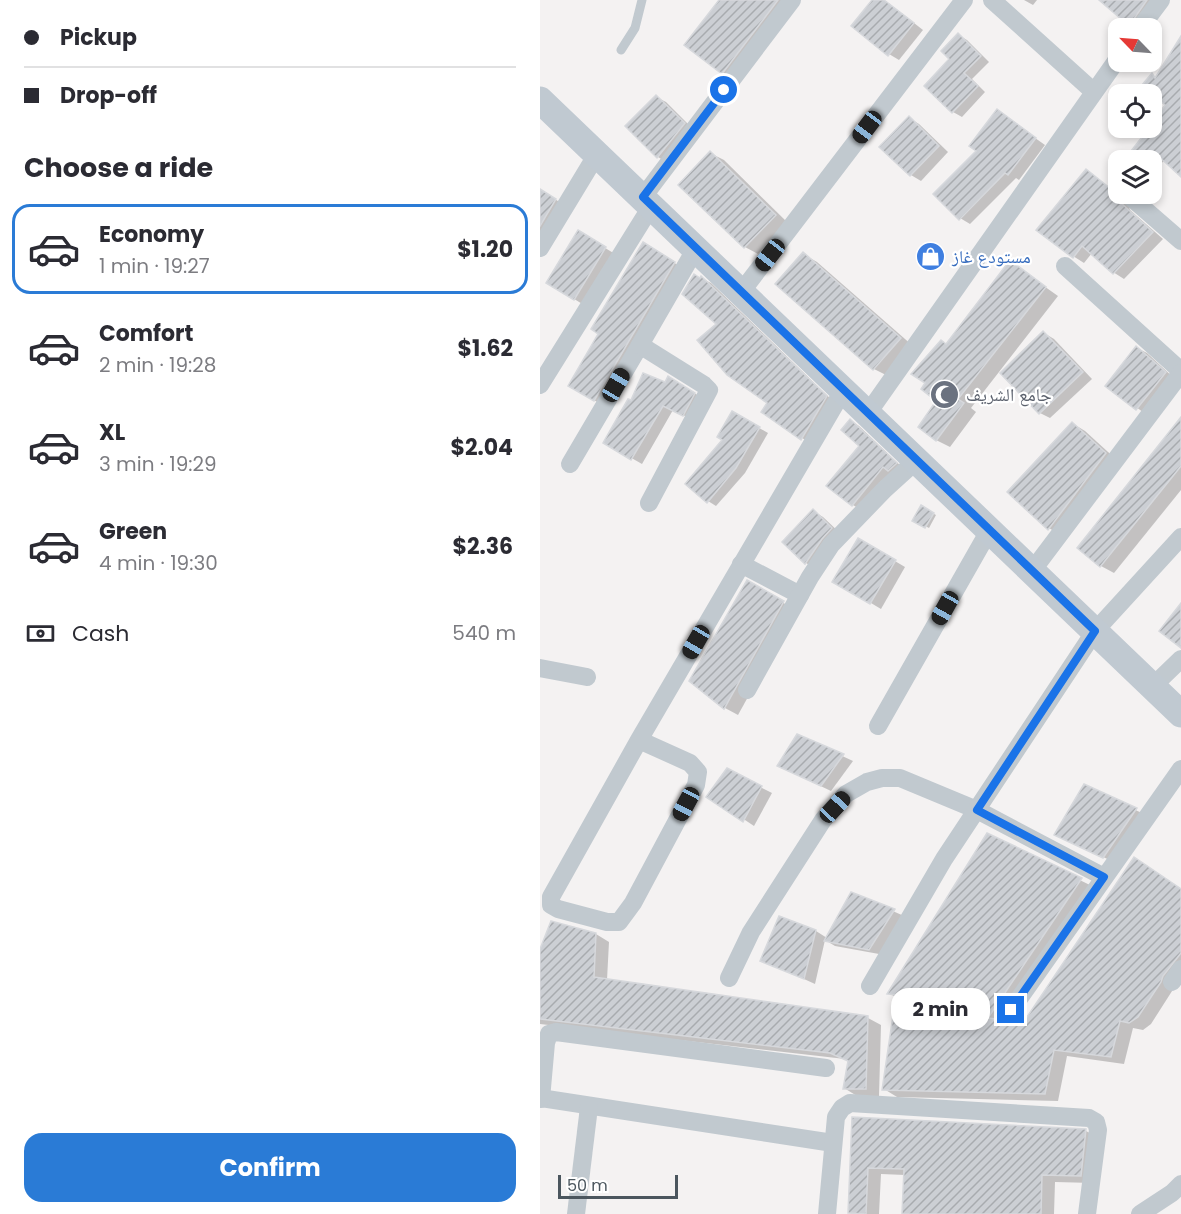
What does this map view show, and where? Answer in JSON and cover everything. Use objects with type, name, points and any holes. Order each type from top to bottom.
[{"type":"main road","points":[[540,100],[1181,714]]},
{"type":"street","points":[[540,385],[647,201],[792,0]]},
{"type":"street","points":[[742,291],[964,0]]},
{"type":"street","points":[[992,0],[1094,92]]},
{"type":"street","points":[[1148,18],[1161,0]]},
{"type":"street","points":[[868,413],[1108,72]]},
{"type":"street","points":[[540,248],[597,154]]},
{"type":"street","points":[[1138,204],[1181,241]]},
{"type":"street","points":[[570,464],[696,248]]},
{"type":"street","points":[[1032,571],[1181,372],[1065,266]]},
{"type":"street","points":[[640,345],[709,390],[649,503]]},
{"type":"street","points":[[639,740],[690,763],[698,772],[696,784],[633,903],[619,922],[607,922],[558,909],[551,905],[551,897],[639,740],[844,389]]},
{"type":"street","points":[[747,690],[831,545],[918,460]]},
{"type":"street","points":[[878,726],[990,529]]},
{"type":"street","points":[[870,986],[944,860],[1095,631],[1181,537]]},
{"type":"street","points":[[741,564],[800,595]]},
{"type":"street","points":[[1154,686],[1181,659]]},
{"type":"street","points":[[540,668],[587,677]]},
{"type":"street","points":[[1011,1010],[1181,769]]},
{"type":"street","points":[[729,978],[751,932],[823,820],[846,794],[867,782],[882,778],[900,778],[977,810],[1104,877]]},
{"type":"street","points":[[826,1068],[556,1032],[549,1034],[546,1043],[540,1099],[833,1143]]},
{"type":"street","points":[[826,1214],[836,1117],[842,1108],[850,1103],[1089,1118],[1096,1122],[1098,1130],[1086,1214]]},
{"type":"street","points":[[576,1214],[589,1107]]},
{"type":"street","points":[[1140,1214],[1172,1193],[1181,1184]]},
{"type":"lane","points":[[621,50],[635,28],[642,0]]},
{"type":"building","points":[[719,0],[778,0],[722,74],[684,45]]},
{"type":"building","points":[[872,0],[884,0],[914,23],[888,56],[851,26]]},
{"type":"building","points":[[1099,0],[1147,0],[1135,18],[1120,18]]},
{"type":"building","points":[[958,33],[981,56],[964,73],[978,86],[952,113],[924,86],[949,59],[941,51]]},
{"type":"building","points":[[1181,36],[1181,177],[1162,159],[1162,150],[1132,150],[1141,138],[1162,138],[1162,109],[1165,105],[1162,102],[1162,84],[1143,84],[1152,73],[1155,78],[1159,72],[1162,72],[1162,67]]},
{"type":"building","points":[[656,95],[685,123],[657,158],[625,126]]},
{"type":"building","points":[[997,109],[1036,138],[1008,175],[1005,173],[959,220],[933,194],[976,151],[969,146]]},
{"type":"building","points":[[909,116],[939,146],[910,176],[879,147]]},
{"type":"building","points":[[710,151],[776,215],[744,248],[678,185]]},
{"type":"building","points":[[1086,169],[1108,187],[1108,204],[1122,204],[1153,232],[1113,274],[1082,246],[1073,258],[1036,230]]},
{"type":"building","points":[[540,189],[556,199],[540,226]]},
{"type":"building","points":[[578,230],[606,247],[574,300],[546,283]]},
{"type":"building","points":[[643,242],[675,262],[594,401],[568,386],[598,334],[591,329]]},
{"type":"building","points":[[803,252],[901,338],[873,370],[775,284]]},
{"type":"building","points":[[1010,260],[1046,287],[958,399],[964,403],[936,441],[918,427],[936,401],[921,389],[925,383],[911,374],[941,340],[946,344]]},
{"type":"building","points":[[694,274],[700,278],[701,276],[827,396],[801,440],[761,412],[767,403],[727,375],[697,340],[716,324],[682,294]]},
{"type":"building","points":[[1043,331],[1083,372],[1039,414],[1000,373]]},
{"type":"building","points":[[1136,346],[1166,372],[1136,410],[1105,386]]},
{"type":"building","points":[[643,373],[665,382],[668,376],[695,393],[683,416],[663,406],[631,460],[603,443],[628,399],[631,400]]},
{"type":"building","points":[[732,411],[760,427],[736,468],[707,503],[685,484],[722,440],[717,437]]},
{"type":"building","points":[[1181,417],[1181,466],[1100,567],[1077,548]]},
{"type":"building","points":[[850,419],[897,463],[888,471],[883,467],[852,506],[826,486],[859,446],[841,430]]},
{"type":"building","points":[[1072,422],[1106,453],[1048,530],[1007,492]]},
{"type":"building","points":[[921,505],[934,513],[925,528],[912,521]]},
{"type":"building","points":[[813,509],[832,528],[805,564],[782,542]]},
{"type":"building","points":[[858,538],[896,560],[870,604],[832,582]]},
{"type":"building","points":[[747,580],[784,601],[724,709],[689,681]]},
{"type":"building","points":[[1181,603],[1181,648],[1159,631]]},
{"type":"building","points":[[797,734],[844,754],[821,786],[777,766]]},
{"type":"building","points":[[727,768],[762,786],[743,822],[706,797]]},
{"type":"building","points":[[1084,784],[1137,808],[1103,858],[1054,835]]},
{"type":"building","points":[[987,833],[1082,878],[988,1018],[1025,1020],[1134,857],[1181,889],[1181,953],[1163,976],[1138,1017],[1129,1023],[1120,1021],[1111,1057],[1054,1050],[1045,1094],[882,1090],[896,995],[887,994]]},
{"type":"building","points":[[851,892],[895,909],[869,950],[824,941]]},
{"type":"building","points":[[779,916],[816,930],[804,979],[760,961]]},
{"type":"building","points":[[551,921],[596,933],[594,977],[868,1016],[866,1089],[843,1089],[848,1061],[830,1053],[540,1019],[540,949]]},
{"type":"building","points":[[852,1117],[1086,1129],[1081,1176],[1042,1175],[1041,1214],[902,1214],[904,1169],[868,1168],[866,1214],[848,1213]]},
{"type":"place","name":"مستودع غاز","points":[[931,256]]},
{"type":"place","name":"جامع الشريف","points":[[945,394]]},
{"type":"route","points":[[724,90],[643,197],[1095,631],[977,810],[1104,877],[1011,1010]]}]
